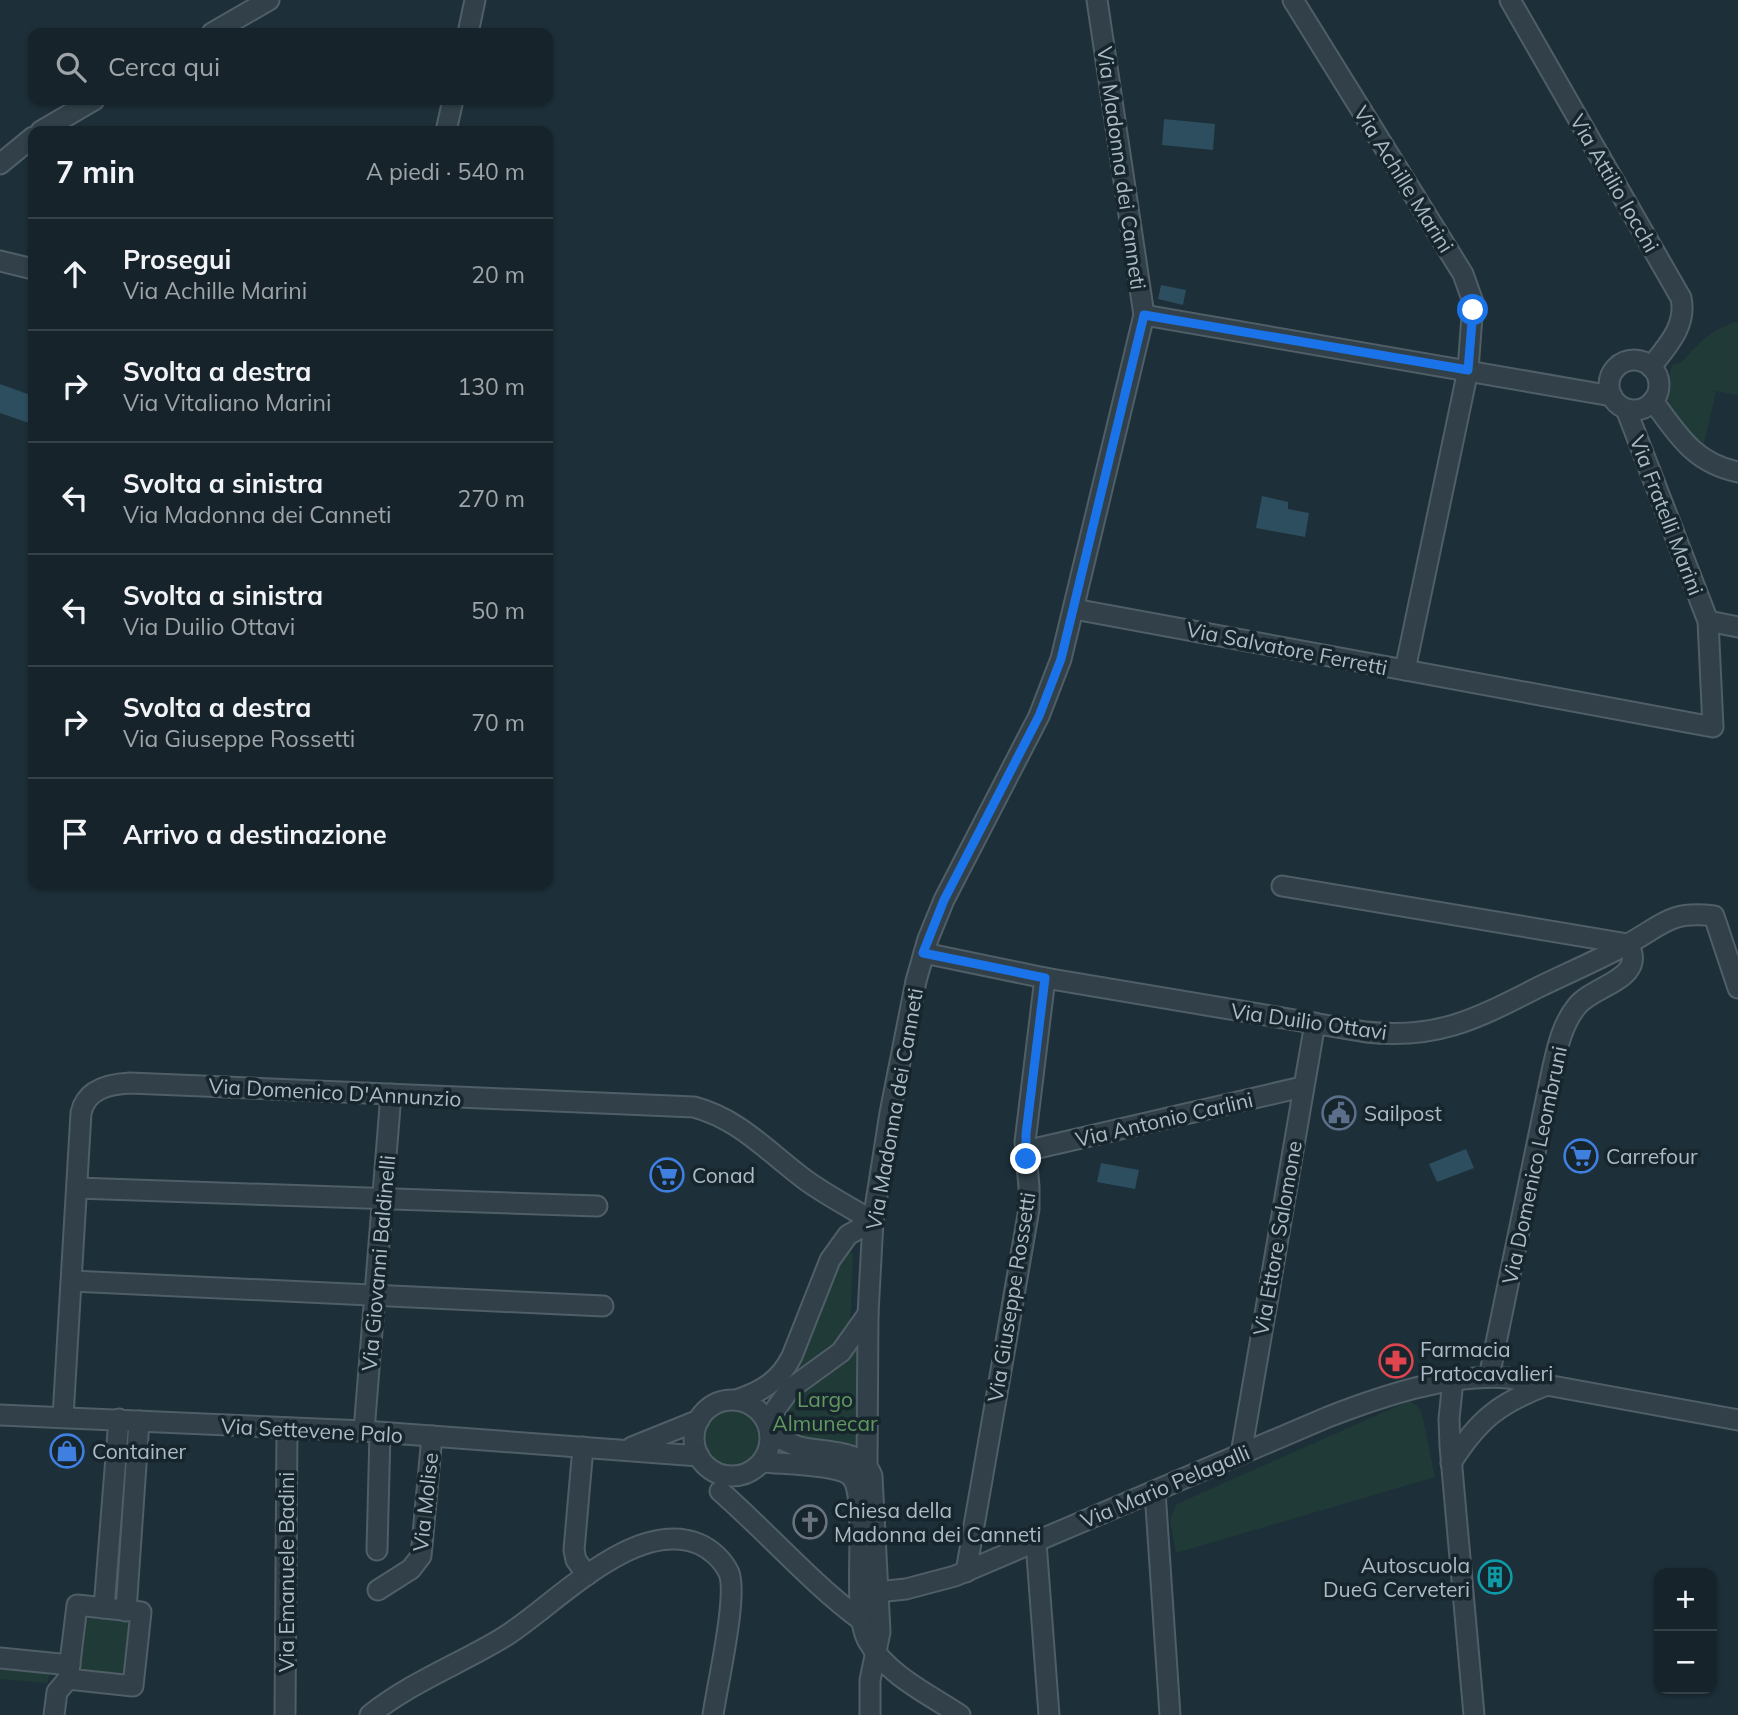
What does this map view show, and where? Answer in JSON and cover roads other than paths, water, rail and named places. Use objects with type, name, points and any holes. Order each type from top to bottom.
[{"type":"street","points":[[221,28],[269,0]]},
{"type":"street","points":[[469,28],[475,0]]},
{"type":"street","name":"Via Madonna dei Canneti","points":[[867,1466],[868,1314],[873,1221],[912,998],[923,953],[944,900],[1045,701],[1061,659],[1144,315],[1097,0]]},
{"type":"street","name":"Via Achille Marini","points":[[1293,0],[1466,280],[1472,295],[1473,310],[1468,370]]},
{"type":"street","name":"Via Attilio Iocchi","points":[[1510,0],[1679,293],[1683,311],[1680,324],[1651,367]]},
{"type":"street","points":[[50,126],[85,105]]},
{"type":"street","points":[[447,126],[452,105]]},
{"type":"street","points":[[0,164],[28,141]]},
{"type":"street","points":[[0,261],[28,268]]},
{"type":"street","points":[[1144,315],[1468,370],[1619,402],[1641,410],[1653,401],[1659,387],[1656,373],[1651,367],[1636,360],[1619,365],[1610,379],[1619,402]]},
{"type":"street","name":"Via Salvatore Ferretti","points":[[1074,609],[1405,670],[1468,370]]},
{"type":"street","points":[[1653,401],[1692,451],[1714,466],[1738,472]]},
{"type":"street","name":"Via Fratelli Marini","points":[[1405,670],[1713,727],[1708,621],[1619,402]]},
{"type":"street","points":[[1708,621],[1738,627]]},
{"type":"street","points":[[1282,886],[1628,944]]},
{"type":"street","name":"Via Duilio Ottavi","points":[[923,953],[1045,978],[1366,1032],[1398,1034],[1458,1026],[1628,944],[1658,924],[1675,917],[1695,914],[1714,916],[1738,988]]},
{"type":"street","name":"Via Domenico Leombruni","points":[[1489,1377],[1561,1038],[1568,1020],[1583,1000],[1630,970],[1633,960],[1628,944]]},
{"type":"street","name":"Via Giuseppe Rossetti","points":[[966,1572],[1028,1209],[1029,1187],[1025,1151],[1045,978]]},
{"type":"street","name":"Via Ettore Salomone","points":[[1241,1454],[1315,1023]]},
{"type":"street","name":"Via Domenico D'Annunzio","points":[[63,1417],[82,1108],[93,1093],[110,1086],[130,1083],[694,1107],[731,1122],[758,1140],[807,1181],[873,1221]]},
{"type":"street","name":"Via Antonio Carlini","points":[[1025,1151],[1302,1087]]},
{"type":"street","name":"Via Giovanni Baldinelli","points":[[377,1550],[372,1432],[375,1296],[391,1094]]},
{"type":"street","points":[[77,1188],[597,1206]]},
{"type":"street","points":[[868,1314],[841,1352],[790,1389],[768,1427],[769,1450],[763,1462],[744,1475],[726,1476],[713,1471],[699,1456],[694,1440],[699,1420],[713,1405],[762,1390],[785,1370],[830,1260],[848,1235],[873,1221]]},
{"type":"street","points":[[72,1281],[603,1306]]},
{"type":"street","name":"Via Mario Pelagalli","points":[[877,1592],[923,1585],[966,1572],[1355,1407],[1453,1380],[1489,1377],[1547,1385],[1738,1420]]},
{"type":"street","points":[[1453,1380],[1449,1419],[1451,1463],[1474,1715]]},
{"type":"street","points":[[1451,1463],[1473,1430],[1488,1416],[1512,1399],[1547,1385]]},
{"type":"street","points":[[736,1400],[755,1407],[768,1427],[794,1446],[850,1455],[867,1466],[873,1480],[880,1632],[870,1681],[870,1715]]},
{"type":"street","name":"Via Settevene Palo","points":[[0,1415],[372,1432],[699,1456]]},
{"type":"street","points":[[104,1608],[129,1420]]},
{"type":"street","points":[[127,1611],[129,1420]]},
{"type":"street","name":"Via Settevene Palo","points":[[624,1450],[699,1420]]},
{"type":"street","name":"Via Emanuele Badini","points":[[285,1715],[287,1428]]},
{"type":"street","name":"Via Molise","points":[[378,1590],[411,1569],[419,1561],[423,1550],[432,1436]]},
{"type":"street","points":[[583,1447],[574,1550],[576,1560],[587,1575]]},
{"type":"street","points":[[763,1462],[836,1470],[846,1473],[855,1481],[860,1500],[861,1620],[867,1640],[876,1652],[906,1679],[960,1715]]},
{"type":"street","points":[[720,1491],[829,1595],[861,1620]]},
{"type":"street","points":[[1155,1491],[1170,1715]]},
{"type":"street","points":[[370,1715],[413,1685],[505,1636],[587,1575],[633,1549],[674,1539],[690,1541],[708,1548],[729,1574],[731,1602],[713,1715]]},
{"type":"street","points":[[1036,1542],[1049,1715]]},
{"type":"street","points":[[0,1658],[69,1672],[133,1686],[141,1612],[77,1605],[69,1672],[57,1692],[54,1715]]},
{"type":"water","points":[[1164,119],[1215,124],[1213,150],[1162,145]]},
{"type":"water","points":[[1161,285],[1186,290],[1183,305],[1158,299]]},
{"type":"water","points":[[0,384],[28,394],[28,423],[0,413]]},
{"type":"water","points":[[1262,496],[1288,502],[1288,509],[1309,513],[1305,537],[1256,528]]},
{"type":"water","points":[[1466,1149],[1474,1168],[1437,1182],[1429,1164]]},
{"type":"water","points":[[1101,1163],[1139,1170],[1135,1189],[1097,1182]]},
{"type":"place","name":"Sailpost","points":[[1339,1113]]},
{"type":"place","name":"Carrefour","points":[[1581,1156]]},
{"type":"place","name":"Conad","points":[[667,1175]]},
{"type":"place","name":"Farmacia Pratocavalieri","points":[[1396,1361]]},
{"type":"place","name":"Container","points":[[67,1451]]},
{"type":"place","name":"Chiesa della Madonna dei Canneti","points":[[810,1522]]},
{"type":"place","name":"Autoscuola DueG Cerveteri","points":[[1495,1577]]},
{"type":"park label","name":"Largo Almunecar","points":[[825,1411]]}]
